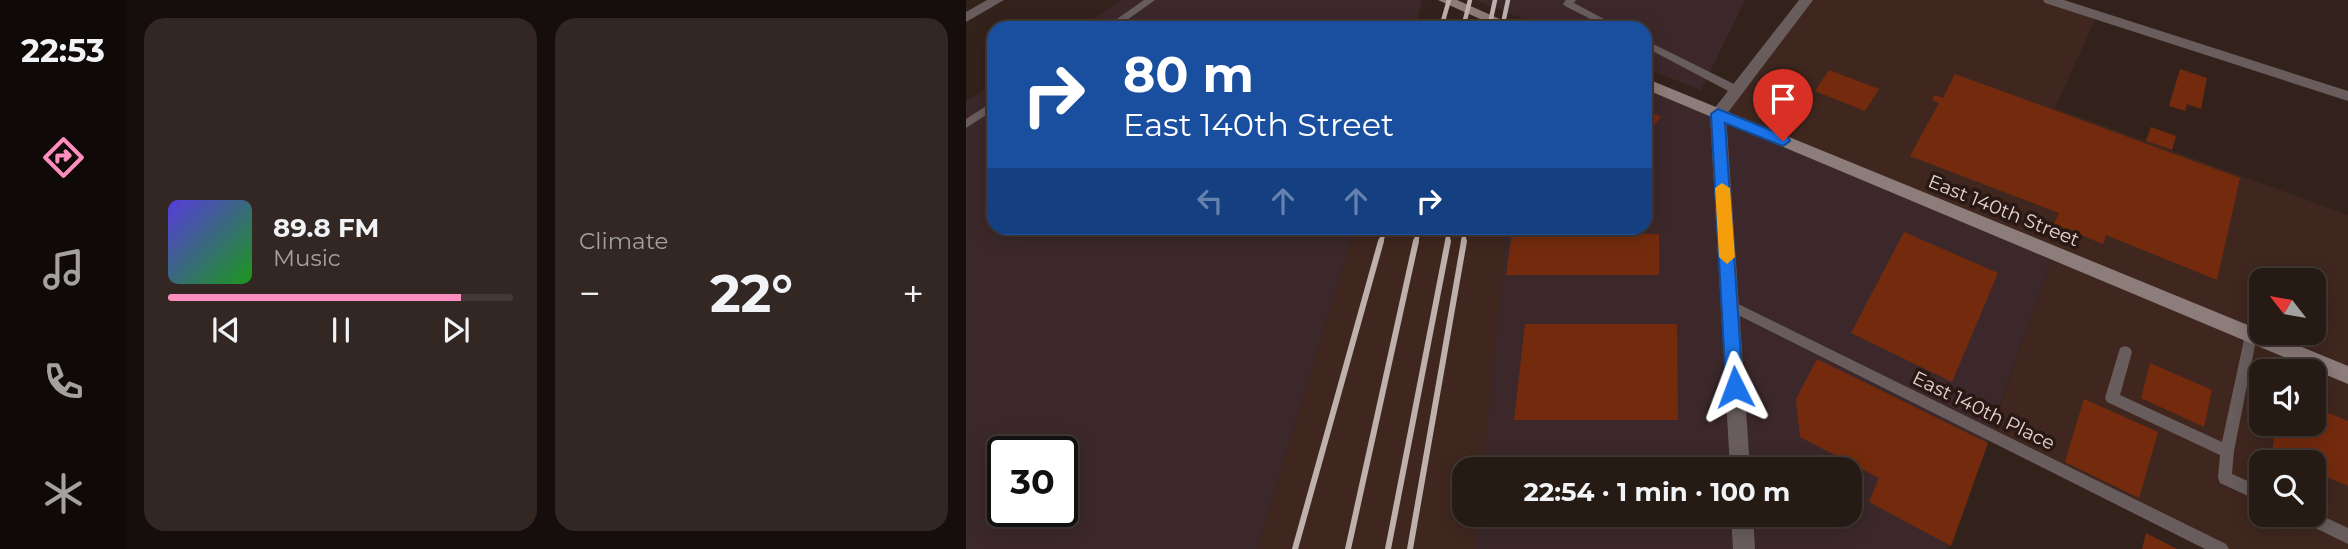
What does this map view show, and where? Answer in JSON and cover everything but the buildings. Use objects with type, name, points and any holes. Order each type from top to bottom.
[{"type":"street","points":[[966,18],[997,0]]},
{"type":"street","points":[[1445,0],[1496,21]]},
{"type":"street","points":[[1739,457],[1718,114],[1806,0]]},
{"type":"street","points":[[2050,0],[2348,96]]},
{"type":"street","name":"East 140th Street","points":[[1652,86],[2249,334]]},
{"type":"street","name":"East 140th Street","points":[[2275,345],[2348,375]]},
{"type":"street","points":[[1743,527],[1744,549]]},
{"type":"lane","points":[[1119,21],[1150,0]]},
{"type":"lane","points":[[1571,0],[1568,4],[1602,21]]},
{"type":"lane","points":[[1652,47],[1736,90]]},
{"type":"lane","points":[[966,124],[987,110]]},
{"type":"lane","name":"East 140th Place","points":[[1730,305],[2221,549]]},
{"type":"lane","points":[[2249,345],[2227,451],[2225,478],[2249,489]]},
{"type":"lane","points":[[2125,352],[2112,398],[2227,451]]},
{"type":"lane","points":[[2326,525],[2348,536]]},
{"type":"shaded area","points":[[1122,0],[1422,0],[1417,21],[1090,21]]},
{"type":"shaded area","points":[[1476,0],[1745,0],[1701,90],[1652,71],[1652,21],[1528,21]]},
{"type":"shaded area","points":[[1806,0],[2050,0],[2097,15],[2055,108],[2348,215],[2348,549],[2221,549],[1990,434],[2054,253],[1718,114]]},
{"type":"shaded area","points":[[1652,86],[2054,253],[1948,549],[1475,549],[1477,527],[1862,527],[1862,457],[1484,457],[1506,235],[1652,235]]},
{"type":"shaded area","points":[[987,88],[987,235],[1353,235],[1257,549],[966,549],[966,102]]},
{"type":"shaded area","points":[[1353,235],[1509,235],[1485,457],[1452,457],[1452,527],[1478,527],[1475,549],[1257,549]]},
{"type":"railway","points":[[1443,21],[1449,0]]},
{"type":"railway","points":[[1465,21],[1470,0]]},
{"type":"railway","points":[[1490,21],[1495,0]]},
{"type":"railway","points":[[1504,21],[1508,0]]},
{"type":"railway","points":[[1381,242],[1383,235]]},
{"type":"railway","points":[[1416,242],[1418,235]]},
{"type":"railway","points":[[1447,242],[1448,235]]},
{"type":"railway","points":[[1463,242],[1464,235]]},
{"type":"railway","points":[[1295,549],[1381,241]]},
{"type":"railway","points":[[1348,549],[1416,241]]},
{"type":"railway","points":[[1388,549],[1448,241]]},
{"type":"railway","points":[[1410,549],[1464,241]]},
{"type":"slow traffic","points":[[1722,188],[1727,257]]},
{"type":"route","points":[[1735,387],[1718,114],[1783,141]]}]
